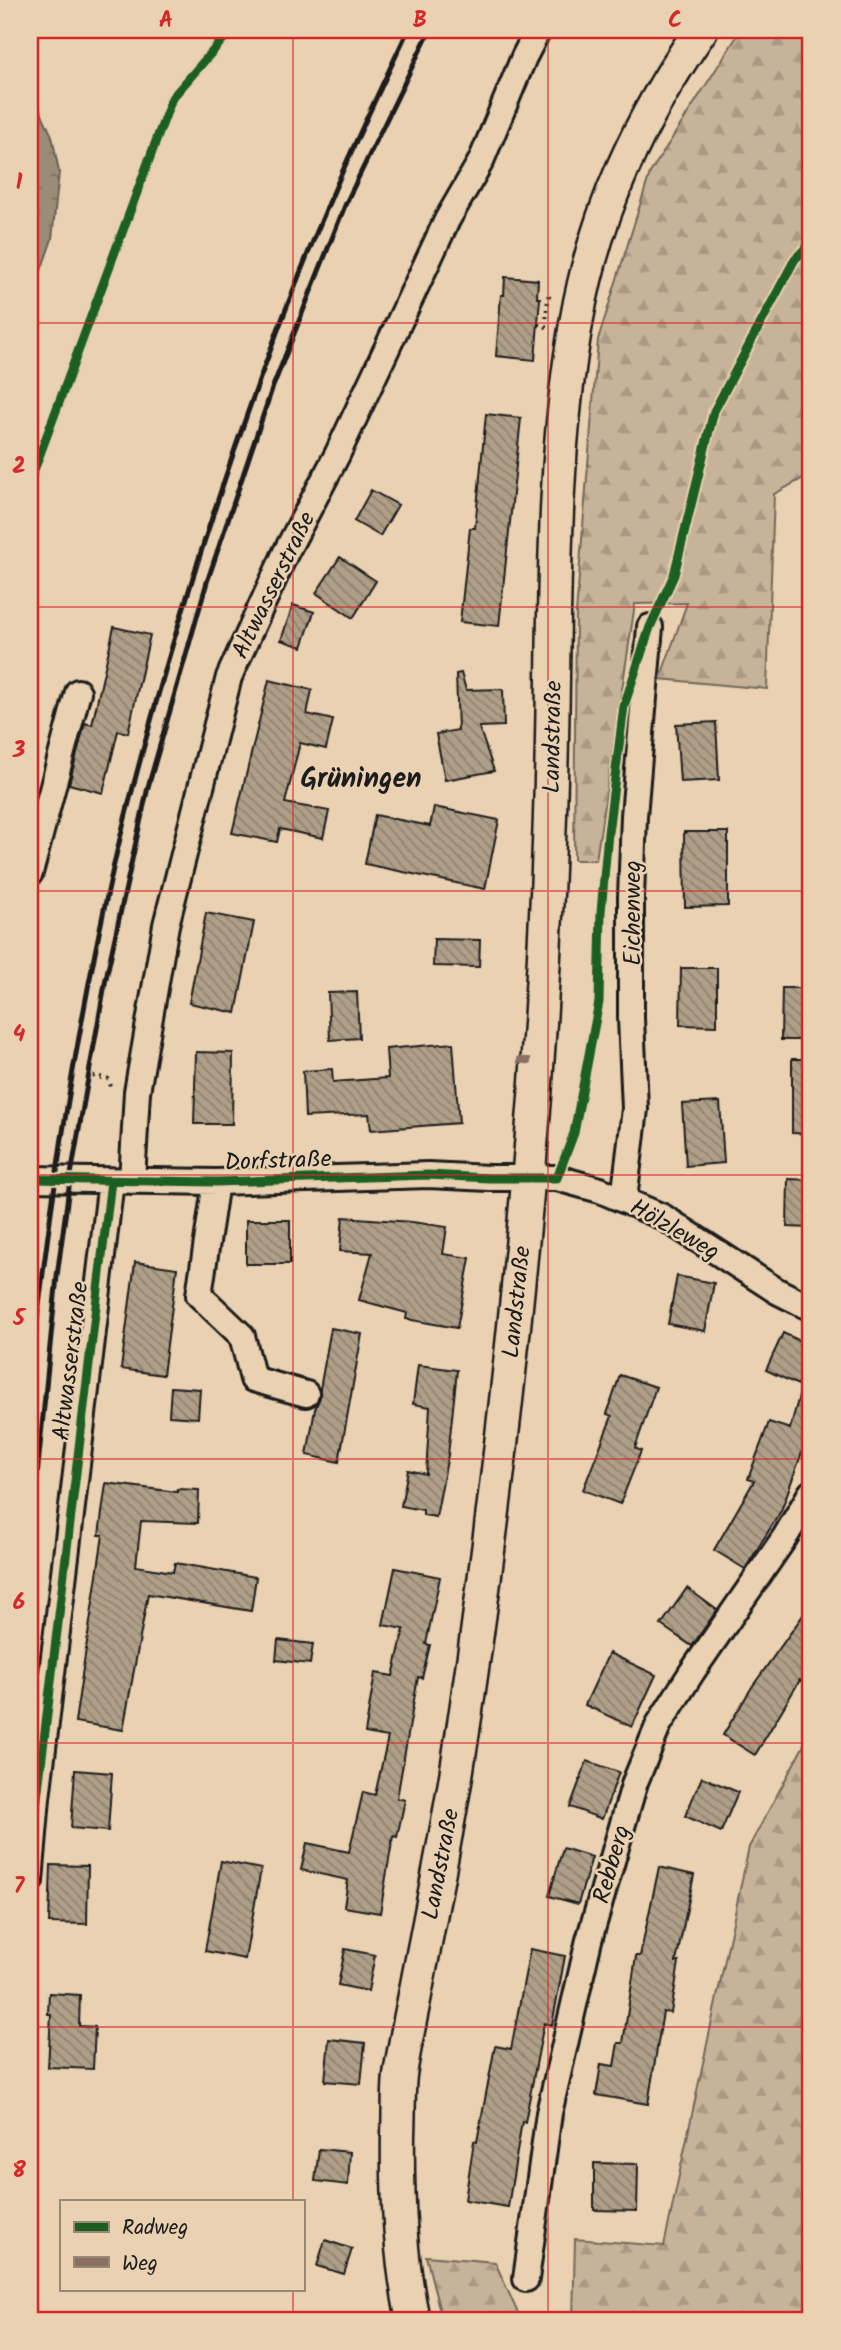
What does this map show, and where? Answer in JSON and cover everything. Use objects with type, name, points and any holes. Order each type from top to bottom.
[{"type":"main road","name":"Landstraße","points":[[413,2320],[405,2283],[397,2167],[400,2079],[456,1780],[491,1535],[528,1178],[546,919],[562,452],[577,315],[602,222],[622,167],[643,121],[701,30]]},
{"type":"street","name":"Altwasserstraße","points":[[30,1881],[38,1784],[122,1181],[166,925],[229,677],[286,552],[337,455],[447,220],[481,160],[538,30]]},
{"type":"street","name":"Eichenweg","points":[[624,1199],[635,1110],[631,1018],[634,816],[650,627]]},
{"type":"street","points":[[30,873],[78,692]]},
{"type":"street","name":"Dorfstraße","points":[[30,1179],[216,1182],[428,1175],[528,1178]]},
{"type":"street","name":"Hölzleweg","points":[[528,1178],[557,1178],[624,1199],[663,1217],[777,1291],[811,1308]]},
{"type":"street","points":[[216,1182],[199,1295],[242,1336],[253,1379],[306,1394]]},
{"type":"street","name":"Rebberg","points":[[526,2279],[549,2113],[589,1940],[635,1782],[659,1724],[785,1537],[811,1493]]},
{"type":"path","points":[[538,325],[545,326],[548,293]]},
{"type":"path","points":[[93,1076],[104,1078]]},
{"type":"green space","points":[[741,30],[811,30],[811,474],[774,494],[767,689],[660,679],[687,603],[635,604],[596,860],[574,860],[576,614],[598,340],[650,173]]},
{"type":"green space","points":[[811,1732],[811,2320],[573,2320],[575,2239],[664,2246],[749,1847]]},
{"type":"green space","points":[[426,2256],[495,2262],[521,2320],[442,2320]]},
{"type":"water","points":[[30,88],[52,136],[59,172],[52,239],[30,302]]},
{"type":"building","points":[[505,277],[538,280],[537,298],[540,298],[535,360],[496,356]]},
{"type":"building","points":[[486,414],[521,418],[499,626],[460,622],[470,528],[475,528]]},
{"type":"building","points":[[371,490],[398,505],[380,536],[354,521]]},
{"type":"building","points":[[340,557],[376,581],[353,618],[316,593]]},
{"type":"building","points":[[293,605],[314,612],[302,647],[281,640]]},
{"type":"building","points":[[114,627],[150,635],[128,733],[118,731],[103,793],[69,784],[85,723],[92,725]]},
{"type":"building","points":[[461,673],[466,690],[503,689],[504,726],[479,727],[494,771],[445,780],[436,734],[458,730],[456,674]]},
{"type":"building","points":[[269,680],[312,690],[307,714],[333,720],[326,749],[300,743],[285,803],[329,811],[323,838],[280,829],[277,842],[232,833]]},
{"type":"building","points":[[716,722],[719,780],[680,782],[676,724]]},
{"type":"building","points":[[434,807],[499,820],[485,889],[365,864],[375,815],[430,826]]},
{"type":"building","points":[[684,832],[728,832],[728,906],[685,907]]},
{"type":"building","points":[[206,913],[254,922],[236,1013],[189,1003]]},
{"type":"building","points":[[434,939],[480,940],[479,967],[433,966]]},
{"type":"building","points":[[681,968],[717,968],[717,1026],[680,1025]]},
{"type":"building","points":[[782,988],[811,988],[811,1040],[781,1040]]},
{"type":"building","points":[[357,992],[359,1038],[330,1040],[328,993]]},
{"type":"building","points":[[453,1043],[459,1123],[371,1130],[369,1114],[305,1117],[303,1071],[332,1069],[333,1082],[388,1078],[386,1049]]},
{"type":"building","points":[[196,1052],[233,1053],[232,1124],[194,1124]]},
{"type":"building","points":[[792,1059],[811,1059],[811,1134],[792,1133]]},
{"type":"building","points":[[720,1102],[724,1163],[686,1166],[682,1104]]},
{"type":"building","points":[[788,1179],[811,1180],[811,1228],[787,1227]]},
{"type":"building","points":[[343,1217],[447,1227],[443,1254],[470,1258],[457,1328],[406,1319],[407,1313],[359,1300],[372,1253],[340,1251]]},
{"type":"building","points":[[246,1220],[290,1220],[290,1264],[246,1264]]},
{"type":"building","points":[[135,1262],[177,1268],[163,1375],[121,1369]]},
{"type":"building","points":[[677,1276],[714,1283],[705,1331],[668,1324]]},
{"type":"building","points":[[331,1328],[362,1334],[339,1462],[307,1455]]},
{"type":"building","points":[[783,1333],[811,1346],[811,1355],[798,1385],[766,1370]]},
{"type":"building","points":[[418,1365],[457,1370],[448,1455],[436,1517],[423,1515],[423,1510],[401,1506],[408,1470],[426,1474],[430,1407],[413,1404]]},
{"type":"building","points":[[805,1374],[811,1375],[811,1427],[781,1511],[745,1569],[714,1550],[754,1481],[748,1479],[769,1422],[790,1429]]},
{"type":"building","points":[[620,1375],[656,1387],[635,1448],[641,1451],[620,1504],[583,1490],[612,1416],[607,1414]]},
{"type":"building","points":[[171,1387],[200,1389],[198,1418],[169,1416]]},
{"type":"building","points":[[106,1483],[177,1492],[177,1489],[199,1490],[198,1523],[141,1521],[136,1566],[173,1572],[175,1563],[256,1577],[251,1611],[148,1594],[123,1730],[75,1722],[103,1535],[99,1535]]},
{"type":"building","points":[[395,1568],[440,1577],[426,1644],[430,1645],[422,1678],[418,1677],[397,1798],[405,1800],[397,1837],[393,1836],[380,1913],[344,1907],[348,1880],[301,1870],[307,1843],[349,1852],[363,1792],[375,1795],[388,1737],[365,1733],[375,1673],[393,1676],[404,1629],[383,1625]]},
{"type":"building","points":[[687,1588],[717,1610],[692,1646],[661,1625]]},
{"type":"building","points":[[811,1604],[811,1688],[800,1680],[755,1755],[723,1735],[752,1687]]},
{"type":"building","points":[[278,1640],[313,1644],[310,1664],[276,1660]]},
{"type":"building","points":[[609,1653],[656,1675],[632,1727],[585,1705]]},
{"type":"building","points":[[587,1761],[619,1772],[602,1819],[570,1807]]},
{"type":"building","points":[[75,1770],[112,1773],[108,1831],[71,1828]]},
{"type":"building","points":[[702,1777],[738,1792],[721,1832],[685,1816]]},
{"type":"building","points":[[563,1848],[592,1857],[578,1904],[549,1896]]},
{"type":"building","points":[[221,1861],[261,1869],[245,1959],[205,1951]]},
{"type":"building","points":[[51,1865],[88,1866],[87,1924],[49,1923]]},
{"type":"building","points":[[659,1867],[694,1875],[676,1962],[679,1962],[671,2013],[663,2012],[648,2104],[596,2095],[601,2064],[614,2066],[618,2043],[623,2043],[636,1956],[640,1956]]},
{"type":"building","points":[[345,1949],[375,1955],[368,1991],[338,1985]]},
{"type":"building","points":[[530,1949],[565,1956],[552,2025],[544,2023],[525,2122],[522,2121],[508,2207],[465,2200],[474,2141],[477,2142],[495,2046],[511,2049]]},
{"type":"building","points":[[49,1993],[80,1995],[79,2026],[95,2027],[93,2069],[48,2067],[51,2014],[48,2014]]},
{"type":"building","points":[[329,2039],[365,2043],[361,2084],[325,2081]]},
{"type":"building","points":[[319,2149],[350,2152],[348,2185],[315,2181]]},
{"type":"building","points":[[594,2163],[638,2164],[637,2211],[594,2210]]},
{"type":"building","points":[[325,2240],[352,2249],[344,2274],[317,2266]]},
{"type":"railway","points":[[30,1385],[45,1256],[74,1064],[118,846],[153,713],[204,543],[263,369],[331,198],[408,30]]},
{"type":"railway","points":[[30,1546],[57,1276],[70,1180],[106,978],[148,787],[207,582],[272,389],[346,203],[430,30]]},
{"type":"marked path","points":[[517,1060],[537,1061]]},
{"type":"cycle path","points":[[30,481],[172,98],[231,30]]},
{"type":"cycle path","points":[[30,1179],[216,1182],[428,1175],[557,1178],[574,1133],[599,1002],[601,912],[624,706],[650,627],[674,575],[714,411],[795,259],[811,243]]},
{"type":"cycle path","points":[[30,1881],[37,1798],[111,1181]]},
{"type":"district","name":"Grüningen","points":[[361,777]]}]
